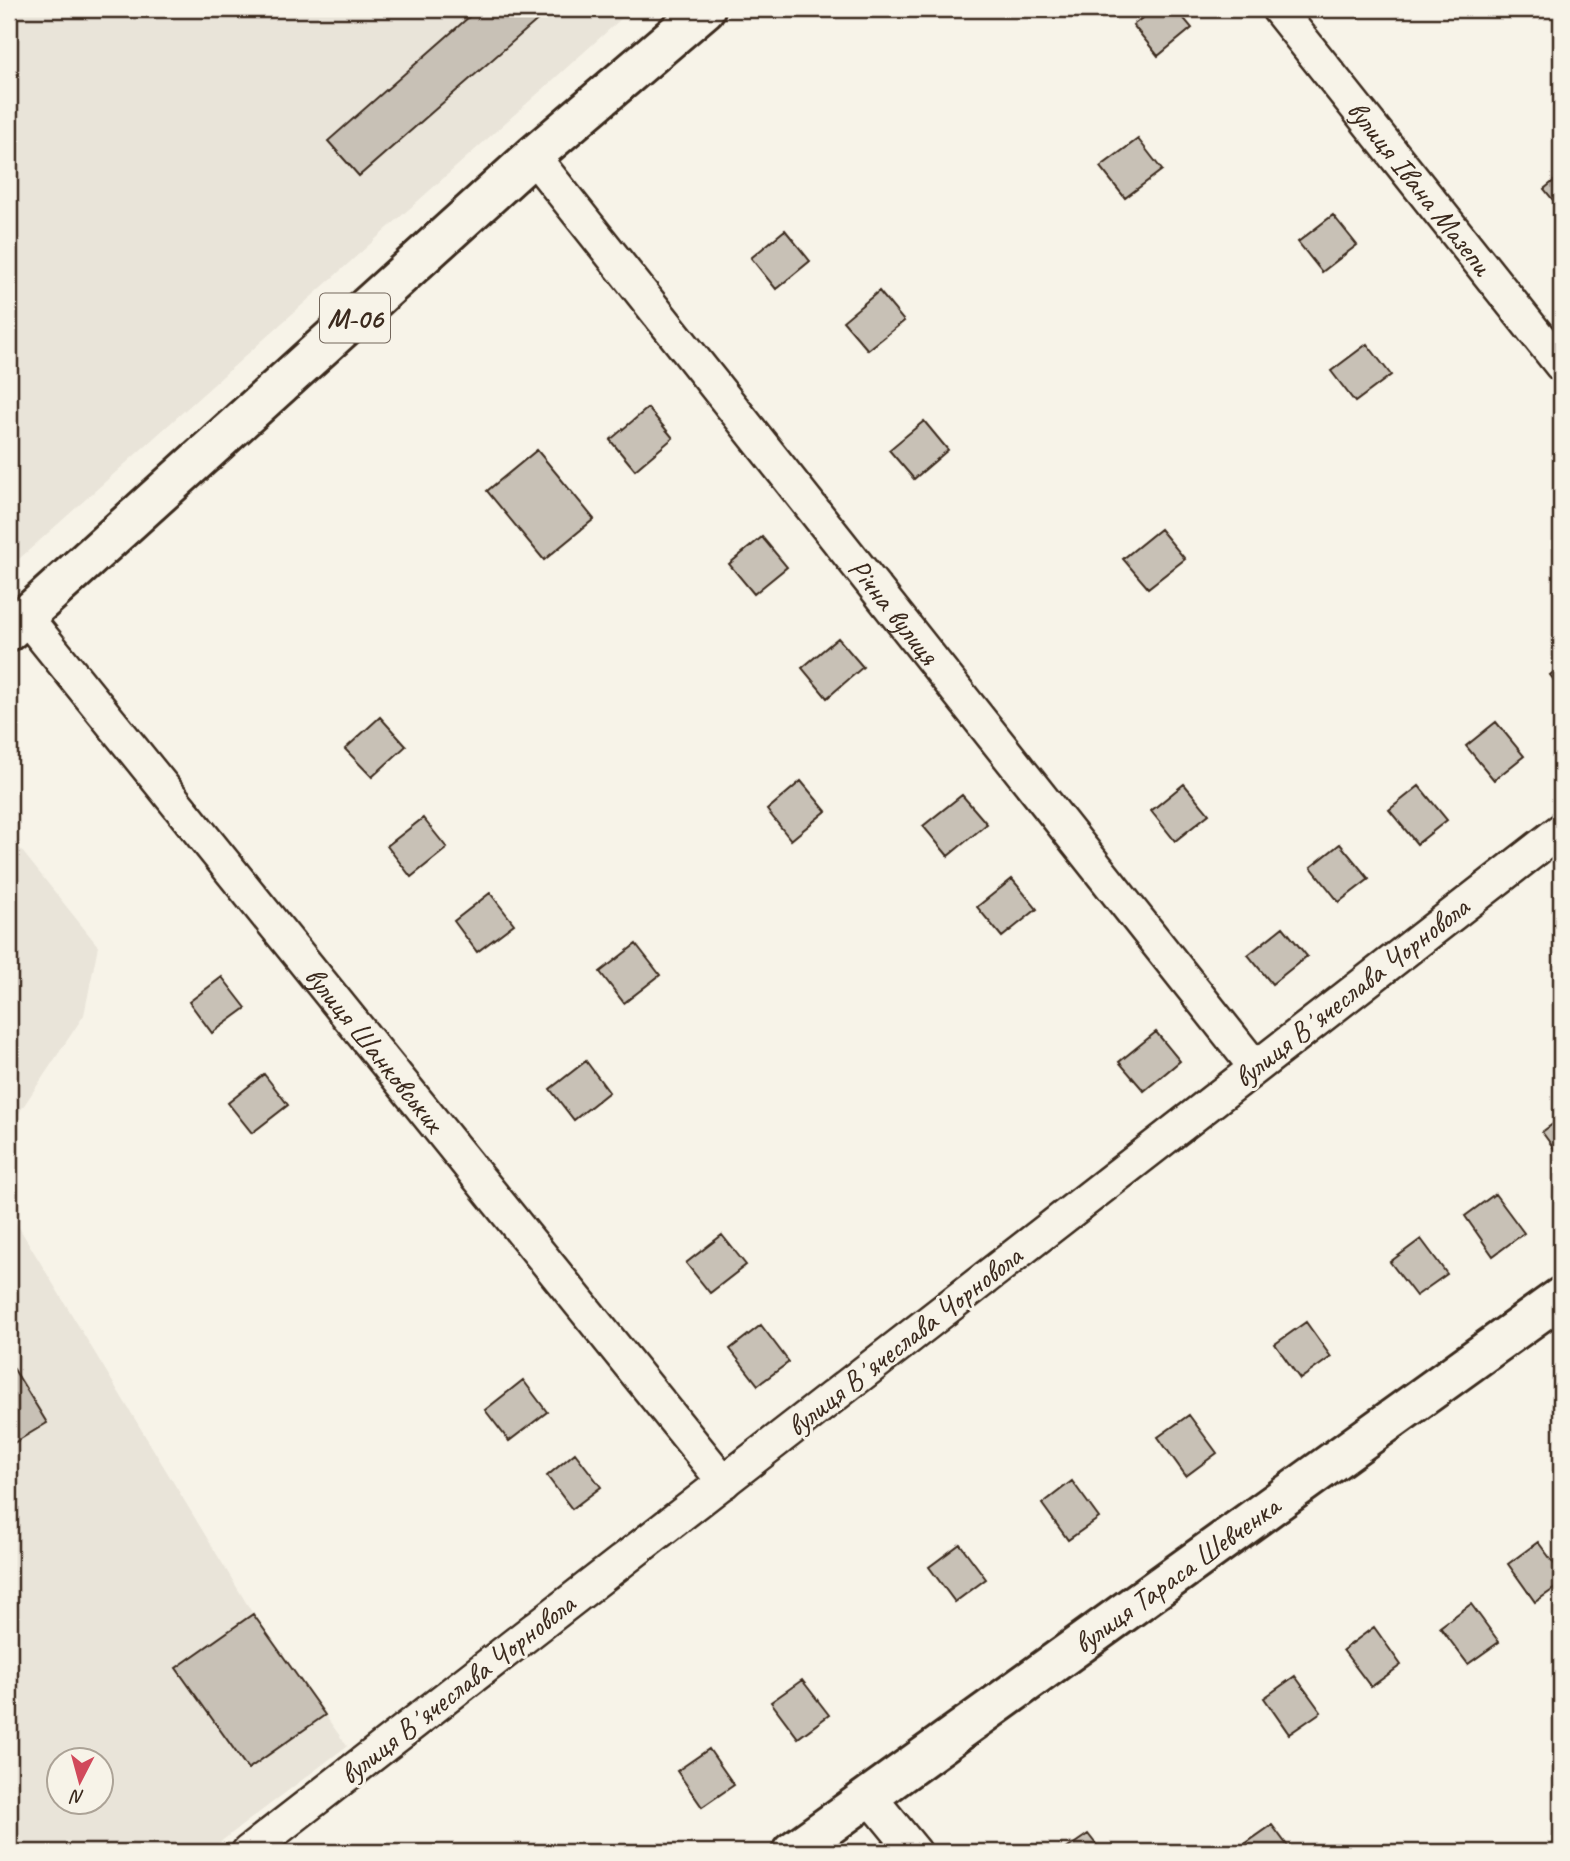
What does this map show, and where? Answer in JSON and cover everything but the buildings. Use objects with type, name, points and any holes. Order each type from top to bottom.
[{"type":"main road","name":"М-06","points":[[17,624],[533,156],[705,9]]},
{"type":"main road","name":"вулиця Тараса Шевченка","points":[[792,1852],[1561,1297]]},
{"type":"street","name":"вулиця Івана Мазепи","points":[[1278,9],[1561,365]]},
{"type":"street","name":"Річна вулиця","points":[[533,156],[1255,1067]]},
{"type":"street","name":"вулиця Шанковських","points":[[17,624],[724,1482]]},
{"type":"street","name":"вулиця Вʼячеслава Чорновола","points":[[248,1852],[1561,830]]},
{"type":"street","points":[[869,1796],[915,1852]]},
{"type":"shaded area","points":[[9,9],[632,9],[9,568]]},
{"type":"shaded area","points":[[14,841],[98,946],[84,1015],[9,1128],[9,843]]},
{"type":"shaded area","points":[[9,1211],[253,1614],[347,1746],[207,1852],[9,1852]]}]
